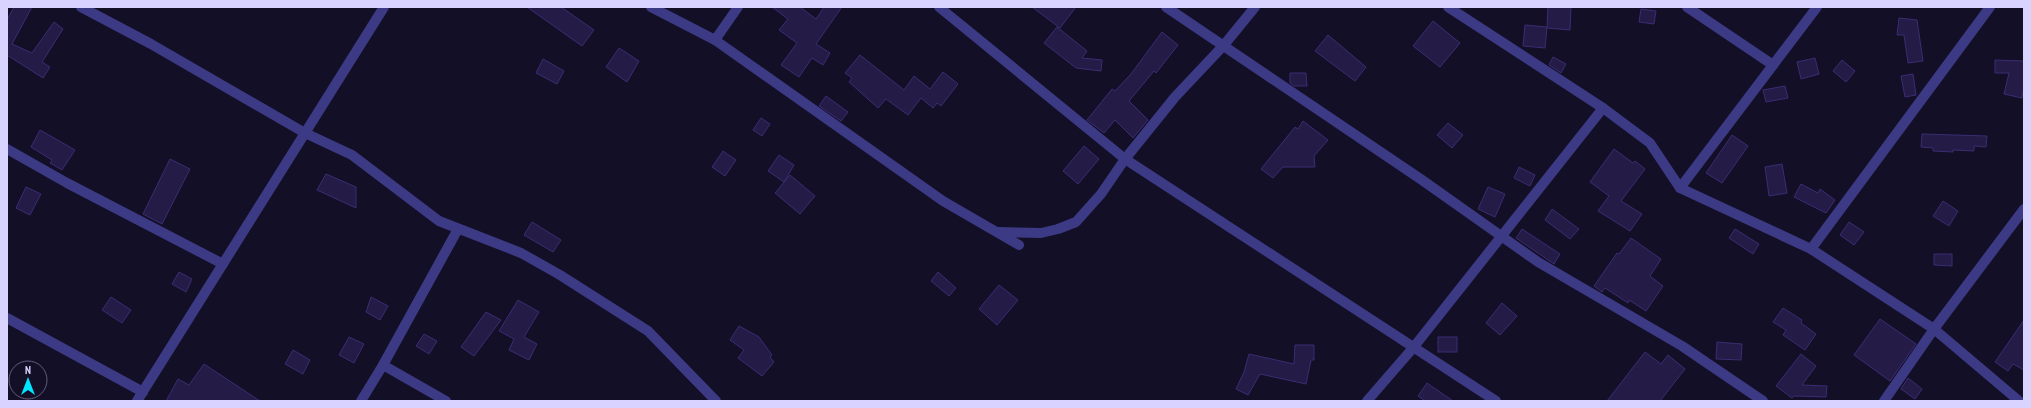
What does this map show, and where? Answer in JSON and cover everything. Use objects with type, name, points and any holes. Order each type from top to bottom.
[{"type":"street","points":[[81,7],[151,44],[305,133],[352,155],[439,221],[521,253],[560,275],[648,331],[716,401]]},
{"type":"street","points":[[138,401],[384,7]]},
{"type":"street","points":[[651,7],[715,40],[943,201],[1019,245]]},
{"type":"street","points":[[715,40],[738,7]]},
{"type":"street","points":[[939,7],[1125,159],[1496,401]]},
{"type":"street","points":[[1166,7],[1422,180],[1538,262],[1682,346],[1763,401]]},
{"type":"street","points":[[998,232],[1041,233],[1058,229],[1076,222],[1101,194],[1125,159],[1175,97],[1224,46],[1255,7]]},
{"type":"street","points":[[1448,7],[1603,108],[1650,143],[1680,188],[1811,249],[1934,329],[2019,401]]},
{"type":"street","points":[[1686,7],[1773,65]]},
{"type":"street","points":[[1680,188],[1817,7]]},
{"type":"street","points":[[1811,249],[1990,7]]},
{"type":"street","points":[[1367,401],[1413,348],[1500,236],[1603,108]]},
{"type":"street","points":[[7,149],[67,183],[223,264]]},
{"type":"street","points":[[1884,401],[1934,329],[2024,209]]},
{"type":"street","points":[[361,401],[383,365],[458,229]]},
{"type":"street","points":[[7,318],[143,392]]},
{"type":"street","points":[[383,365],[446,401]]},
{"type":"building","points":[[14,7],[32,7],[12,44],[32,53],[54,22],[63,29],[42,62],[50,67],[43,78],[7,55],[7,20]]},
{"type":"building","points":[[527,7],[561,7],[594,30],[582,46]]},
{"type":"building","points":[[772,7],[800,7],[816,19],[824,7],[842,7],[816,44],[830,53],[823,65],[812,58],[799,77],[781,65],[797,43],[779,30],[788,19]]},
{"type":"building","points":[[1032,7],[1076,7],[1060,28]]},
{"type":"building","points":[[1548,7],[1571,7],[1570,30],[1547,28]]},
{"type":"building","points":[[1641,9],[1656,11],[1654,24],[1639,22]]},
{"type":"building","points":[[1899,18],[1917,20],[1923,61],[1908,63],[1904,35],[1897,35]]},
{"type":"building","points":[[1433,21],[1460,43],[1440,67],[1413,46]]},
{"type":"building","points":[[1525,25],[1547,27],[1545,48],[1523,46]]},
{"type":"building","points":[[1057,27],[1087,51],[1082,58],[1102,60],[1101,71],[1076,68],[1044,43]]},
{"type":"building","points":[[1162,32],[1178,45],[1156,73],[1154,71],[1129,101],[1148,120],[1133,138],[1115,120],[1104,133],[1087,120],[1112,89],[1115,91],[1131,74]]},
{"type":"building","points":[[1328,35],[1366,67],[1355,81],[1315,51]]},
{"type":"building","points":[[619,48],[639,61],[627,82],[606,67]]},
{"type":"building","points":[[860,55],[904,90],[914,76],[930,89],[943,72],[958,84],[941,106],[937,103],[933,108],[921,98],[908,115],[886,99],[878,108],[849,82],[852,78],[845,73]]},
{"type":"building","points":[[1553,57],[1566,64],[1561,73],[1549,65]]},
{"type":"building","points":[[1815,58],[1819,74],[1801,79],[1797,62]]},
{"type":"building","points":[[543,59],[564,71],[557,84],[536,73]]},
{"type":"building","points":[[1842,60],[1855,71],[1846,82],[1833,71]]},
{"type":"building","points":[[1995,60],[2024,61],[2024,87],[2022,98],[2004,94],[2009,73],[1995,73]]},
{"type":"building","points":[[1290,73],[1306,73],[1307,86],[1294,86],[1290,83]]},
{"type":"building","points":[[1913,74],[1916,95],[1905,97],[1901,76]]},
{"type":"building","points":[[1785,86],[1788,98],[1766,102],[1763,90]]},
{"type":"building","points":[[826,96],[848,112],[841,121],[819,106]]},
{"type":"building","points":[[761,118],[770,124],[762,136],[753,130]]},
{"type":"building","points":[[1303,121],[1328,140],[1314,156],[1315,167],[1283,167],[1273,178],[1261,169],[1295,127],[1298,129]]},
{"type":"building","points":[[1448,123],[1463,135],[1452,148],[1437,135]]},
{"type":"building","points":[[40,130],[75,150],[62,170],[50,163],[52,160],[31,147]]},
{"type":"building","points":[[1922,134],[1987,136],[1986,147],[1974,146],[1974,151],[1933,151],[1933,148],[1921,147]]},
{"type":"building","points":[[1732,135],[1748,146],[1722,183],[1706,173]]},
{"type":"building","points":[[1084,146],[1099,159],[1078,184],[1063,171]]},
{"type":"building","points":[[1614,149],[1633,163],[1635,161],[1645,169],[1621,201],[1642,214],[1630,231],[1598,211],[1609,196],[1590,182]]},
{"type":"building","points":[[723,151],[736,160],[725,176],[712,167]]},
{"type":"building","points":[[779,155],[794,165],[784,182],[768,171]]},
{"type":"building","points":[[170,159],[190,169],[162,224],[143,214]]},
{"type":"building","points":[[1782,164],[1787,193],[1769,196],[1765,167]]},
{"type":"building","points":[[1519,167],[1535,175],[1530,186],[1514,178]]},
{"type":"building","points":[[326,174],[356,187],[356,208],[317,190]]},
{"type":"building","points":[[790,175],[815,196],[800,214],[775,193]]},
{"type":"building","points":[[1801,184],[1818,193],[1820,189],[1835,200],[1826,213],[1794,197]]},
{"type":"building","points":[[26,187],[41,194],[30,215],[16,208]]},
{"type":"building","points":[[1488,187],[1505,194],[1495,217],[1478,209]]},
{"type":"building","points":[[1943,201],[1958,211],[1949,226],[1933,216]]},
{"type":"building","points":[[1552,209],[1579,229],[1570,239],[1545,220]]},
{"type":"building","points":[[532,222],[561,240],[553,252],[524,235]]},
{"type":"building","points":[[1849,222],[1864,232],[1854,245],[1840,235]]},
{"type":"building","points":[[1522,229],[1560,254],[1554,264],[1516,238]]},
{"type":"building","points":[[1735,229],[1759,244],[1753,254],[1729,238]]},
{"type":"building","points":[[1631,238],[1661,259],[1650,276],[1663,286],[1646,311],[1629,300],[1628,303],[1605,288],[1602,292],[1594,286],[1617,253],[1619,254]]},
{"type":"building","points":[[1934,254],[1952,254],[1952,266],[1934,265]]},
{"type":"building","points":[[179,272],[192,279],[186,292],[172,284]]},
{"type":"building","points":[[938,272],[956,288],[949,296],[931,281]]},
{"type":"building","points":[[999,285],[1018,300],[997,325],[979,309]]},
{"type":"building","points":[[111,297],[131,310],[122,323],[102,310]]},
{"type":"building","points":[[371,297],[388,306],[380,320],[366,312]]},
{"type":"building","points":[[518,300],[539,312],[524,337],[537,344],[529,360],[509,350],[514,339],[499,331]]},
{"type":"building","points":[[1502,303],[1517,316],[1500,335],[1486,323]]},
{"type":"building","points":[[1783,308],[1802,320],[1801,323],[1816,334],[1805,350],[1783,335],[1786,330],[1773,322]]},
{"type":"building","points":[[486,312],[501,320],[474,356],[461,347]]},
{"type":"building","points":[[1880,319],[1916,344],[1890,381],[1854,355]]},
{"type":"building","points":[[2024,320],[2024,370],[2013,364],[2008,371],[1995,362]]},
{"type":"building","points":[[739,326],[759,337],[772,355],[770,357],[774,362],[762,376],[738,358],[744,350],[730,340]]},
{"type":"building","points":[[424,334],[437,341],[429,354],[416,346]]},
{"type":"building","points":[[349,337],[364,344],[354,363],[339,355]]},
{"type":"building","points":[[1438,337],[1457,337],[1457,352],[1438,352]]},
{"type":"building","points":[[1717,342],[1742,344],[1741,360],[1716,359]]},
{"type":"building","points":[[1295,345],[1314,345],[1314,360],[1311,360],[1306,384],[1260,374],[1248,395],[1236,389],[1244,372],[1249,354],[1294,364]]},
{"type":"building","points":[[293,350],[310,360],[303,374],[285,364]]},
{"type":"building","points":[[1645,352],[1661,364],[1668,355],[1685,369],[1660,401],[1607,401]]},
{"type":"building","points":[[1801,354],[1816,366],[1802,385],[1827,386],[1826,397],[1794,396],[1792,398],[1776,386]]},
{"type":"building","points":[[204,364],[260,401],[166,401],[178,379],[189,385]]},
{"type":"building","points":[[1908,378],[1922,389],[1915,399],[1901,389]]},
{"type":"building","points":[[1427,383],[1453,401],[1425,401],[1418,396]]}]
